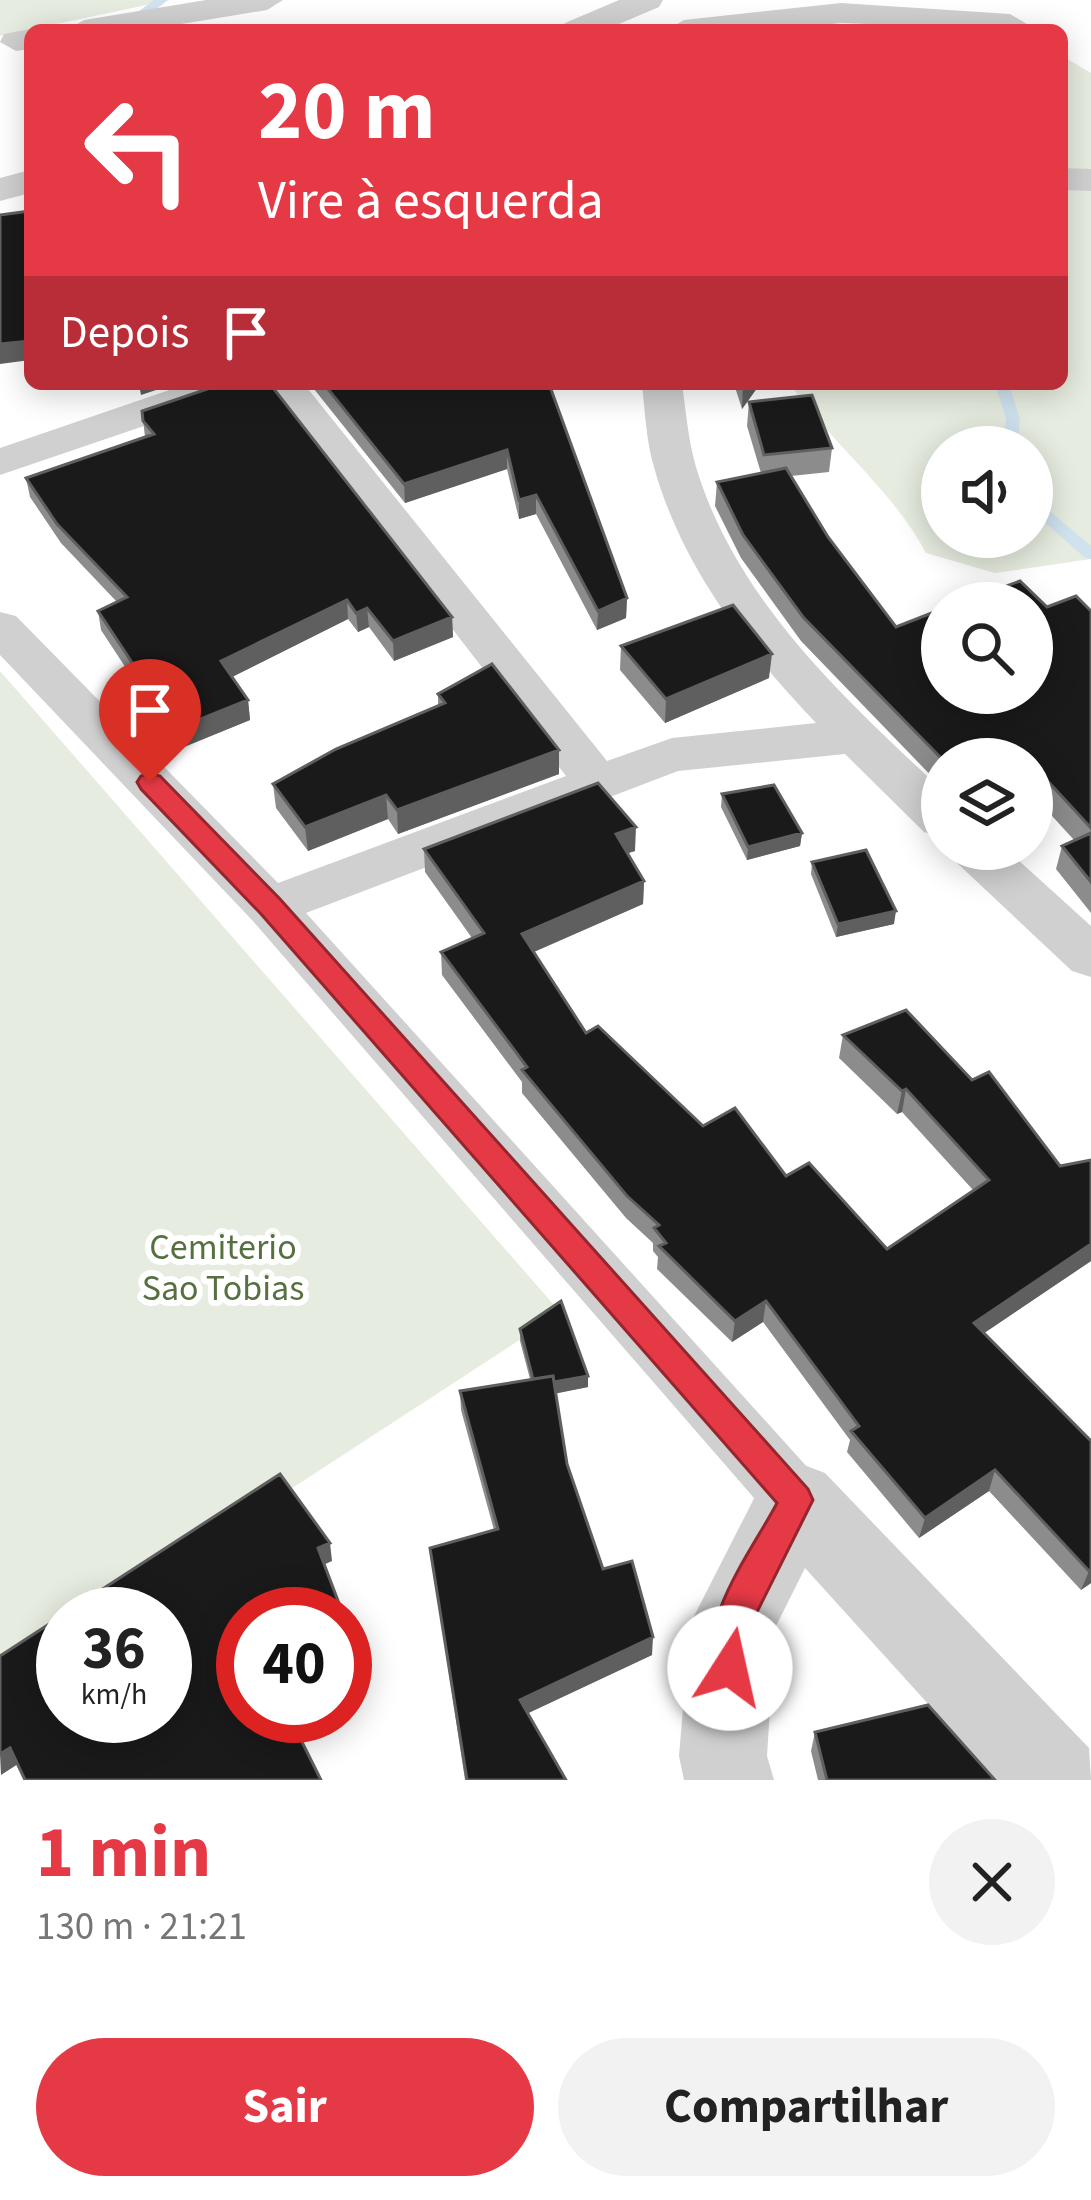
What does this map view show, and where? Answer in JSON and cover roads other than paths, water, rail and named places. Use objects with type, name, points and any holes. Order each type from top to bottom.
[{"type":"street","points":[[121,24],[268,0]]},
{"type":"street","points":[[591,24],[647,0]]},
{"type":"street","points":[[743,24],[842,14],[1010,24]]},
{"type":"street","points":[[0,462],[210,390]]},
{"type":"street","points":[[288,390],[598,783]]},
{"type":"street","points":[[663,390],[675,469],[718,567],[791,664],[854,736],[921,799]]},
{"type":"street","points":[[0,628],[270,906],[796,1500],[1057,1780]]},
{"type":"street","points":[[270,906],[672,755],[854,736]]},
{"type":"street","points":[[997,870],[1091,957]]},
{"type":"street","points":[[729,1780],[723,1756],[733,1624],[796,1500]]},
{"type":"waterway","points":[[115,24],[135,19],[162,0]]},
{"type":"waterway","points":[[1004,390],[1012,426]]},
{"type":"waterway","points":[[1053,521],[1091,554]]},
{"type":"park label","name":"Cemiterio Sao Tobias","points":[[223,1266]]}]
